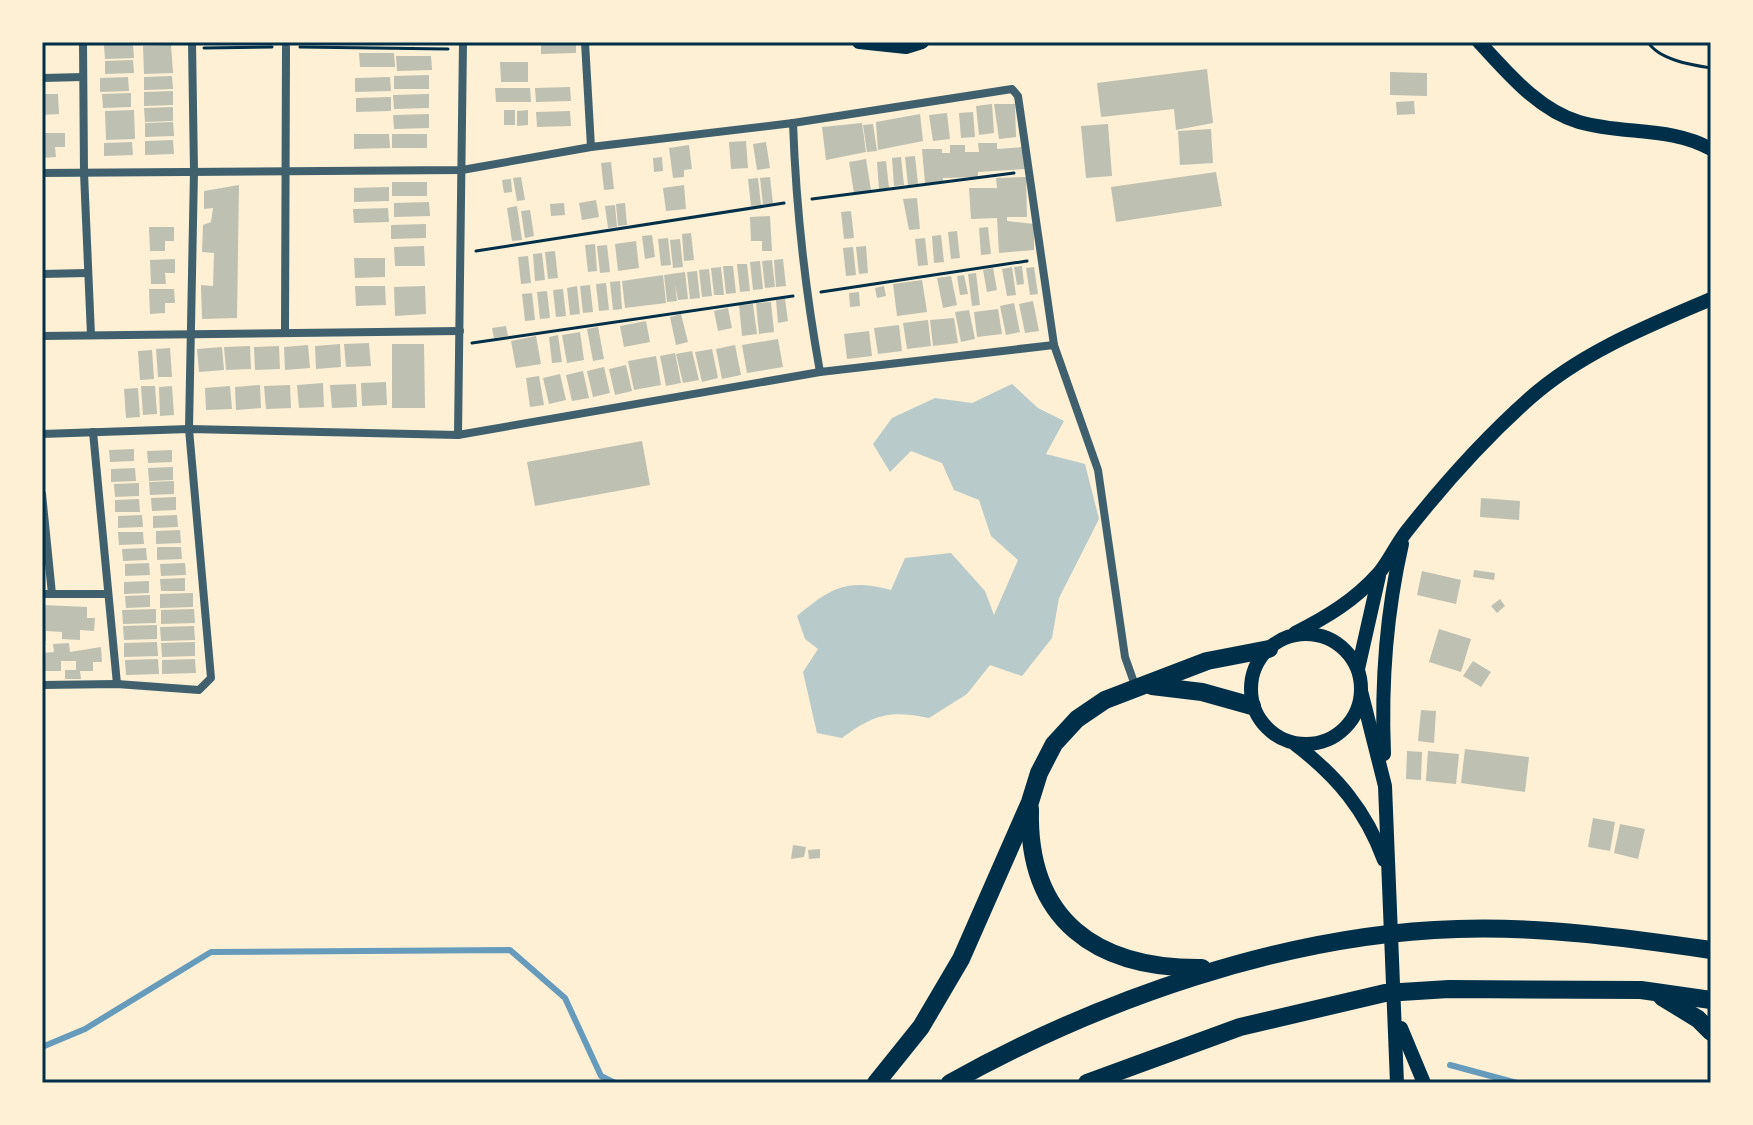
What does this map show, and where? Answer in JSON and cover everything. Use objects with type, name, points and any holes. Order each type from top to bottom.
[{"type":"highway","points":[[876,1083],[921,1027],[961,959],[1054,744],[1077,719],[1105,700],[1207,661],[1269,649]]},
{"type":"highway","points":[[1143,688],[1202,692],[1252,706]]},
{"type":"highway","points":[[1030,802],[1029,842],[1040,881],[1062,917],[1094,946],[1133,963],[1213,968]]},
{"type":"highway","points":[[950,1083],[1122,1003],[1213,968],[1330,944],[1457,929],[1617,936],[1711,950]]},
{"type":"highway","points":[[1087,1083],[1240,1027],[1385,993],[1449,989],[1641,990],[1711,1000]]},
{"type":"highway","points":[[1641,990],[1671,1001],[1711,1032]]},
{"type":"main road","points":[[859,42],[906,47],[922,42]]},
{"type":"main road","points":[[1479,42],[1534,97],[1558,113],[1580,123],[1689,137],[1711,149]]},
{"type":"main road","points":[[1389,874],[1368,824],[1344,788],[1296,745],[1278,737],[1262,723],[1252,706],[1250,684],[1256,663],[1281,638],[1337,611],[1380,571],[1404,534],[1530,397],[1577,362],[1711,299]]},
{"type":"main road","points":[[1395,1083],[1383,659],[1390,596],[1404,534]]},
{"type":"main road","points":[[1380,571],[1358,669],[1385,786]]},
{"type":"main road","points":[[1295,633],[1321,635],[1343,648],[1358,669]]},
{"type":"main road","points":[[1296,745],[1320,742],[1341,732],[1356,714],[1361,691]]},
{"type":"main road","points":[[1394,1003],[1404,1041],[1424,1083]]},
{"type":"street","points":[[83,42],[84,173],[91,335]]},
{"type":"street","points":[[585,42],[591,147]]},
{"type":"street","points":[[42,685],[117,684],[199,690],[211,678],[213,669],[189,429],[194,171],[192,45]]},
{"type":"street","points":[[458,435],[463,46]]},
{"type":"street","points":[[285,332],[283,174],[286,47]]},
{"type":"street","points":[[42,78],[83,77]]},
{"type":"street","points":[[42,173],[194,171],[283,174],[462,170],[591,147],[793,123],[1012,89],[1018,96],[1054,345],[1098,470],[1125,657],[1143,688]]},
{"type":"street","points":[[793,123],[796,201],[806,294],[820,372]]},
{"type":"street","points":[[42,274],[87,273]]},
{"type":"street","points":[[42,336],[460,331]]},
{"type":"street","points":[[42,434],[189,429],[458,435],[820,372],[1054,345]]},
{"type":"street","points":[[93,432],[117,684]]},
{"type":"street","points":[[42,494],[47,594],[108,594]]},
{"type":"path","points":[[1648,42],[1652,48],[1687,64],[1711,68]]},
{"type":"path","points":[[192,45],[463,46]]},
{"type":"path","points":[[460,254],[796,201],[1027,171]]},
{"type":"path","points":[[459,344],[1042,259]]},
{"type":"shaded area","points":[[1012,384],[1038,408],[1064,421],[1046,454],[1085,464],[1099,519],[1059,598],[1052,638],[1022,676],[990,665],[967,694],[929,718],[893,714],[874,719],[842,738],[817,733],[803,672],[818,649],[805,639],[797,616],[820,598],[850,586],[891,590],[905,558],[951,553],[985,591],[994,615],[1018,560],[991,536],[979,500],[954,490],[942,463],[911,451],[890,472],[873,444],[892,418],[935,398],[972,403]]},
{"type":"building","points":[[541,42],[576,42],[576,53],[541,54]]},
{"type":"building","points":[[104,45],[133,45],[134,58],[105,59]]},
{"type":"building","points":[[171,45],[173,73],[144,74],[143,46]]},
{"type":"building","points":[[359,53],[394,53],[395,67],[360,67]]},
{"type":"building","points":[[396,56],[431,56],[432,70],[397,71]]},
{"type":"building","points":[[133,60],[134,73],[105,74],[105,61]]},
{"type":"building","points":[[500,62],[528,62],[528,82],[501,82]]},
{"type":"building","points":[[1207,69],[1213,123],[1176,130],[1174,109],[1101,117],[1097,83]]},
{"type":"building","points":[[1390,72],[1427,73],[1427,96],[1390,95]]},
{"type":"building","points":[[429,75],[429,89],[394,89],[394,76]]},
{"type":"building","points":[[172,76],[173,89],[144,90],[144,77]]},
{"type":"building","points":[[128,77],[129,91],[100,92],[100,78]]},
{"type":"building","points":[[390,77],[391,91],[355,92],[355,78]]},
{"type":"building","points":[[570,87],[571,101],[536,102],[535,88]]},
{"type":"building","points":[[495,88],[530,88],[531,102],[496,102]]},
{"type":"building","points":[[173,91],[173,105],[144,106],[144,92]]},
{"type":"building","points":[[131,93],[131,107],[103,108],[102,94]]},
{"type":"building","points":[[42,94],[58,94],[59,114],[42,115]]},
{"type":"building","points":[[429,94],[429,108],[394,109],[393,95]]},
{"type":"building","points":[[391,97],[391,111],[356,112],[356,98]]},
{"type":"building","points":[[1414,101],[1415,114],[1397,115],[1396,102]]},
{"type":"building","points":[[992,104],[994,133],[979,135],[976,106]]},
{"type":"building","points":[[994,104],[1015,104],[1016,137],[999,139]]},
{"type":"building","points":[[173,107],[173,121],[145,122],[144,108]]},
{"type":"building","points":[[134,110],[135,139],[106,140],[105,111]]},
{"type":"building","points":[[504,110],[515,110],[515,125],[504,125]]},
{"type":"building","points":[[528,110],[528,125],[517,126],[517,111]]},
{"type":"building","points":[[570,111],[571,126],[537,127],[536,112]]},
{"type":"building","points":[[973,112],[975,137],[961,138],[959,113]]},
{"type":"building","points":[[947,113],[950,139],[933,141],[929,115]]},
{"type":"building","points":[[429,114],[429,128],[394,129],[393,115]]},
{"type":"building","points":[[920,114],[923,141],[878,150],[876,122]]},
{"type":"building","points":[[173,122],[174,136],[145,137],[145,123]]},
{"type":"building","points":[[862,123],[866,152],[826,160],[822,127]]},
{"type":"building","points":[[873,124],[877,151],[867,152],[863,125]]},
{"type":"building","points":[[1108,124],[1112,176],[1086,178],[1081,126]]},
{"type":"building","points":[[1211,129],[1213,163],[1180,165],[1178,131]]},
{"type":"building","points":[[42,133],[65,133],[65,147],[55,147],[56,157],[42,158]]},
{"type":"building","points":[[354,134],[389,134],[390,148],[354,149]]},
{"type":"building","points":[[392,134],[427,134],[427,148],[392,148]]},
{"type":"building","points":[[173,140],[174,154],[145,155],[145,141]]},
{"type":"building","points":[[746,141],[748,168],[731,169],[729,142]]},
{"type":"building","points":[[132,142],[133,155],[104,156],[104,143]]},
{"type":"building","points":[[766,142],[770,168],[757,170],[753,144]]},
{"type":"building","points":[[978,143],[997,143],[997,149],[1024,147],[1025,169],[978,172],[978,177],[943,178],[943,181],[925,183],[922,149],[942,149],[942,153],[950,153],[950,145],[965,145],[965,152],[979,152]]},
{"type":"building","points":[[689,145],[692,169],[684,170],[684,177],[673,178],[669,148]]},
{"type":"building","points":[[915,156],[918,184],[908,185],[905,157]]},
{"type":"building","points":[[662,157],[663,171],[654,172],[653,158]]},
{"type":"building","points":[[901,157],[904,185],[894,186],[892,158]]},
{"type":"building","points":[[866,159],[871,190],[854,193],[849,162]]},
{"type":"building","points":[[886,161],[889,188],[879,189],[877,162]]},
{"type":"building","points":[[611,162],[614,189],[604,190],[601,163]]},
{"type":"building","points":[[1216,172],[1222,206],[1116,222],[1111,187]]},
{"type":"building","points":[[521,177],[525,200],[517,201],[513,178]]},
{"type":"building","points":[[770,177],[773,204],[763,205],[760,178]]},
{"type":"building","points":[[1026,177],[1027,217],[1007,217],[1007,221],[1034,224],[1034,250],[999,253],[997,218],[971,219],[969,188],[997,188],[996,178]]},
{"type":"building","points":[[758,178],[761,205],[751,206],[748,179]]},
{"type":"building","points":[[511,179],[512,192],[504,193],[502,180]]},
{"type":"building","points":[[392,182],[427,182],[427,196],[392,196]]},
{"type":"building","points":[[239,185],[237,318],[202,319],[201,285],[213,286],[214,253],[202,252],[203,225],[211,222],[213,208],[204,209],[204,191]]},
{"type":"building","points":[[684,185],[686,209],[666,211],[663,188]]},
{"type":"building","points":[[389,187],[389,201],[354,202],[354,188]]},
{"type":"building","points":[[917,198],[920,229],[909,230],[903,199]]},
{"type":"building","points":[[596,200],[599,217],[582,220],[579,203]]},
{"type":"building","points":[[429,202],[430,216],[394,217],[394,203]]},
{"type":"building","points":[[564,203],[565,215],[551,216],[550,204]]},
{"type":"building","points":[[625,203],[627,225],[618,226],[616,204]]},
{"type":"building","points":[[615,205],[617,227],[608,228],[605,206]]},
{"type":"building","points":[[517,206],[522,240],[512,241],[507,208]]},
{"type":"building","points":[[388,208],[389,222],[354,223],[353,209]]},
{"type":"building","points":[[530,210],[534,236],[525,238],[521,211]]},
{"type":"building","points":[[851,211],[854,238],[844,239],[841,212]]},
{"type":"building","points":[[770,216],[772,251],[762,251],[762,241],[751,241],[750,217]]},
{"type":"building","points":[[426,224],[426,238],[391,239],[391,225]]},
{"type":"building","points":[[149,227],[174,227],[174,241],[165,241],[165,251],[150,251]]},
{"type":"building","points":[[988,227],[991,254],[981,255],[979,228]]},
{"type":"building","points":[[957,231],[960,258],[951,259],[948,232]]},
{"type":"building","points":[[691,233],[694,260],[684,261],[682,234]]},
{"type":"building","points":[[652,235],[655,257],[645,259],[642,236]]},
{"type":"building","points":[[941,235],[944,262],[934,263],[932,236]]},
{"type":"building","points":[[668,238],[671,265],[661,266],[658,239]]},
{"type":"building","points":[[925,238],[928,265],[918,266],[915,239]]},
{"type":"building","points":[[680,239],[683,267],[673,268],[670,240]]},
{"type":"building","points":[[636,241],[639,268],[618,271],[615,244]]},
{"type":"building","points":[[595,244],[597,271],[588,272],[585,245]]},
{"type":"building","points":[[607,245],[610,272],[600,273],[597,246]]},
{"type":"building","points":[[424,246],[425,266],[395,266],[394,247]]},
{"type":"building","points":[[866,246],[868,273],[859,274],[856,247]]},
{"type":"building","points":[[853,247],[856,275],[846,276],[843,248]]},
{"type":"building","points":[[555,251],[558,278],[548,279],[545,252]]},
{"type":"building","points":[[542,253],[545,280],[535,281],[533,254]]},
{"type":"building","points":[[528,256],[531,283],[521,284],[518,257]]},
{"type":"building","points":[[354,258],[385,258],[385,277],[355,278]]},
{"type":"building","points":[[175,259],[175,273],[165,273],[166,284],[151,284],[150,260]]},
{"type":"building","points":[[783,259],[786,286],[776,287],[774,260]]},
{"type":"building","points":[[772,260],[775,287],[765,288],[762,261]]},
{"type":"building","points":[[760,261],[763,289],[753,290],[750,262]]},
{"type":"building","points":[[737,264],[747,264],[750,291],[740,292]]},
{"type":"building","points":[[723,266],[733,266],[736,293],[726,294]]},
{"type":"building","points":[[1022,266],[1024,284],[1017,285],[1014,267]]},
{"type":"building","points":[[721,267],[724,295],[714,295],[711,268]]},
{"type":"building","points":[[1012,267],[1016,295],[1007,296],[1002,269]]},
{"type":"building","points":[[1034,267],[1038,294],[1030,295],[1026,268]]},
{"type":"building","points":[[993,268],[997,290],[987,292],[983,270]]},
{"type":"building","points":[[709,269],[712,296],[702,297],[699,270]]},
{"type":"building","points":[[697,271],[700,298],[690,299],[687,272]]},
{"type":"building","points":[[685,272],[688,299],[678,300],[675,284],[677,301],[667,302],[664,275]]},
{"type":"building","points":[[976,273],[980,305],[972,306],[968,274]]},
{"type":"building","points":[[663,275],[666,303],[625,308],[622,281]]},
{"type":"building","points":[[964,275],[968,294],[960,295],[957,276]]},
{"type":"building","points":[[951,276],[957,305],[943,308],[937,278]]},
{"type":"building","points":[[922,280],[927,312],[897,316],[893,284]]},
{"type":"building","points":[[620,281],[622,309],[613,310],[610,282]]},
{"type":"building","points":[[606,283],[609,310],[599,311],[596,284]]},
{"type":"building","points":[[590,285],[593,312],[583,313],[580,286]]},
{"type":"building","points":[[355,286],[385,286],[386,305],[356,306]]},
{"type":"building","points":[[425,286],[426,314],[395,316],[394,287]]},
{"type":"building","points":[[577,286],[580,314],[570,315],[567,288]]},
{"type":"building","points":[[884,286],[886,296],[877,298],[875,288]]},
{"type":"building","points":[[149,289],[174,289],[175,303],[165,303],[165,313],[150,314]]},
{"type":"building","points":[[563,289],[566,316],[556,317],[553,290]]},
{"type":"building","points":[[547,291],[550,318],[540,319],[537,292]]},
{"type":"building","points":[[859,292],[860,306],[850,307],[849,293]]},
{"type":"building","points":[[532,293],[535,320],[525,321],[522,294]]},
{"type":"building","points":[[785,299],[788,321],[778,323],[776,300]]},
{"type":"building","points":[[1033,301],[1039,331],[1025,333],[1019,304]]},
{"type":"building","points":[[771,302],[774,332],[759,334],[756,303]]},
{"type":"building","points":[[1014,303],[1020,332],[1006,335],[1000,306]]},
{"type":"building","points":[[753,304],[757,334],[742,336],[739,305]]},
{"type":"building","points":[[728,308],[732,328],[718,331],[714,311]]},
{"type":"building","points":[[998,309],[1002,334],[977,337],[974,312]]},
{"type":"building","points":[[969,310],[975,339],[961,342],[955,312]]},
{"type":"building","points":[[681,314],[688,342],[676,345],[670,317]]},
{"type":"building","points":[[954,318],[958,343],[933,346],[930,320]]},
{"type":"building","points":[[928,320],[931,346],[907,349],[903,323]]},
{"type":"building","points":[[646,321],[650,342],[624,347],[620,326]]},
{"type":"building","points":[[899,325],[902,351],[878,354],[874,328]]},
{"type":"building","points":[[506,326],[508,336],[494,338],[492,328]]},
{"type":"building","points":[[598,327],[604,359],[593,361],[587,329]]},
{"type":"building","points":[[869,331],[872,356],[847,359],[844,334]]},
{"type":"building","points":[[580,332],[584,360],[567,363],[562,335]]},
{"type":"building","points":[[558,335],[562,362],[552,363],[549,337]]},
{"type":"building","points":[[536,336],[541,364],[516,368],[511,341]]},
{"type":"building","points":[[778,339],[783,367],[747,373],[742,345]]},
{"type":"building","points":[[369,343],[371,366],[346,367],[344,344]]},
{"type":"building","points":[[340,344],[341,367],[316,369],[315,346]]},
{"type":"building","points":[[392,344],[424,344],[425,408],[392,408]]},
{"type":"building","points":[[308,345],[310,368],[285,370],[284,347]]},
{"type":"building","points":[[735,345],[741,375],[722,379],[716,349]]},
{"type":"building","points":[[250,346],[251,369],[226,370],[224,347]]},
{"type":"building","points":[[279,346],[280,369],[255,370],[254,347]]},
{"type":"building","points":[[222,347],[224,370],[199,372],[197,349]]},
{"type":"building","points":[[170,348],[172,377],[158,377],[156,349]]},
{"type":"building","points":[[712,349],[718,378],[702,382],[695,352]]},
{"type":"building","points":[[152,350],[154,379],[140,380],[138,351]]},
{"type":"building","points":[[692,351],[699,380],[683,383],[676,354]]},
{"type":"building","points":[[675,353],[681,383],[666,386],[660,356]]},
{"type":"building","points":[[656,356],[661,385],[634,390],[628,361]]},
{"type":"building","points":[[626,365],[632,391],[615,395],[609,369]]},
{"type":"building","points":[[604,367],[610,393],[593,397],[587,371]]},
{"type":"building","points":[[583,371],[589,398],[572,401],[566,375]]},
{"type":"building","points":[[560,374],[566,400],[549,404],[543,378]]},
{"type":"building","points":[[539,376],[544,405],[530,407],[526,378]]},
{"type":"building","points":[[386,382],[387,405],[362,406],[361,383]]},
{"type":"building","points":[[323,383],[324,407],[299,408],[297,385]]},
{"type":"building","points":[[356,384],[357,407],[332,408],[330,385]]},
{"type":"building","points":[[260,385],[261,408],[236,410],[235,387]]},
{"type":"building","points":[[290,385],[291,408],[266,409],[264,386]]},
{"type":"building","points":[[141,386],[155,386],[157,414],[143,415]]},
{"type":"building","points":[[172,386],[174,415],[160,416],[159,387]]},
{"type":"building","points":[[230,386],[232,409],[206,410],[205,388]]},
{"type":"building","points":[[138,388],[140,417],[126,418],[124,389]]},
{"type":"building","points":[[642,441],[650,485],[535,506],[527,462]]},
{"type":"building","points":[[134,449],[134,461],[110,462],[109,450]]},
{"type":"building","points":[[172,450],[172,462],[148,463],[147,451]]},
{"type":"building","points":[[173,467],[173,480],[149,481],[148,468]]},
{"type":"building","points":[[135,468],[136,481],[111,482],[111,469]]},
{"type":"building","points":[[174,481],[174,494],[150,495],[149,482]]},
{"type":"building","points":[[139,483],[139,496],[115,497],[114,484]]},
{"type":"building","points":[[176,497],[176,510],[152,511],[151,498]]},
{"type":"building","points":[[1481,498],[1520,501],[1519,520],[1480,517]]},
{"type":"building","points":[[139,499],[140,512],[115,512],[115,500]]},
{"type":"building","points":[[142,515],[143,527],[118,528],[118,516]]},
{"type":"building","points":[[177,515],[178,527],[153,528],[153,516]]},
{"type":"building","points":[[180,530],[181,543],[156,544],[156,531]]},
{"type":"building","points":[[118,532],[143,532],[144,544],[119,545]]},
{"type":"building","points":[[157,547],[181,547],[182,559],[157,560]]},
{"type":"building","points":[[146,548],[147,560],[123,561],[122,549]]},
{"type":"building","points":[[149,563],[150,575],[125,576],[125,564]]},
{"type":"building","points":[[185,563],[186,575],[161,576],[160,564]]},
{"type":"building","points":[[1474,570],[1495,573],[1494,580],[1473,577]]},
{"type":"building","points":[[1422,571],[1461,580],[1456,604],[1417,595]]},
{"type":"building","points":[[185,578],[185,591],[161,591],[160,579]]},
{"type":"building","points":[[149,581],[149,593],[124,594],[124,582]]},
{"type":"building","points":[[193,593],[193,607],[160,608],[160,594]]},
{"type":"building","points":[[150,595],[150,607],[126,608],[125,596]]},
{"type":"building","points":[[1500,599],[1505,606],[1497,613],[1491,606]]},
{"type":"building","points":[[42,605],[87,607],[87,618],[95,618],[94,631],[80,630],[80,640],[62,639],[62,632],[46,631],[46,641],[42,641]]},
{"type":"building","points":[[156,609],[156,623],[123,624],[122,610]]},
{"type":"building","points":[[194,609],[195,623],[161,624],[161,610]]},
{"type":"building","points":[[157,625],[157,639],[124,640],[123,626]]},
{"type":"building","points":[[194,626],[195,640],[161,641],[160,627]]},
{"type":"building","points":[[1439,629],[1471,639],[1461,672],[1429,662]]},
{"type":"building","points":[[157,642],[158,656],[124,657],[124,643]]},
{"type":"building","points":[[195,642],[195,656],[162,657],[161,643]]},
{"type":"building","points":[[69,643],[70,652],[101,647],[102,662],[93,662],[93,671],[80,671],[81,679],[65,679],[65,670],[76,670],[76,661],[61,661],[61,671],[44,671],[42,653],[54,652],[53,644]]},
{"type":"building","points":[[158,659],[159,674],[126,675],[125,660]]},
{"type":"building","points":[[195,659],[196,673],[162,674],[162,660]]},
{"type":"building","points":[[1473,661],[1491,672],[1481,687],[1463,676]]},
{"type":"building","points":[[1421,710],[1436,711],[1434,743],[1418,741]]},
{"type":"building","points":[[1465,749],[1529,757],[1525,792],[1461,783]]},
{"type":"building","points":[[1407,751],[1422,752],[1421,780],[1406,779]]},
{"type":"building","points":[[1428,751],[1459,754],[1456,784],[1426,781]]},
{"type":"building","points":[[1593,818],[1615,822],[1610,851],[1588,847]]},
{"type":"building","points":[[1620,824],[1645,829],[1638,859],[1614,853]]},
{"type":"building","points":[[793,845],[806,847],[804,857],[791,859]]},
{"type":"building","points":[[820,849],[820,858],[809,859],[808,850]]},
{"type":"waterway","points":[[42,1047],[85,1029],[211,952],[510,950],[565,998],[601,1076],[615,1083]]},
{"type":"waterway","points":[[1450,1065],[1517,1083]]}]
